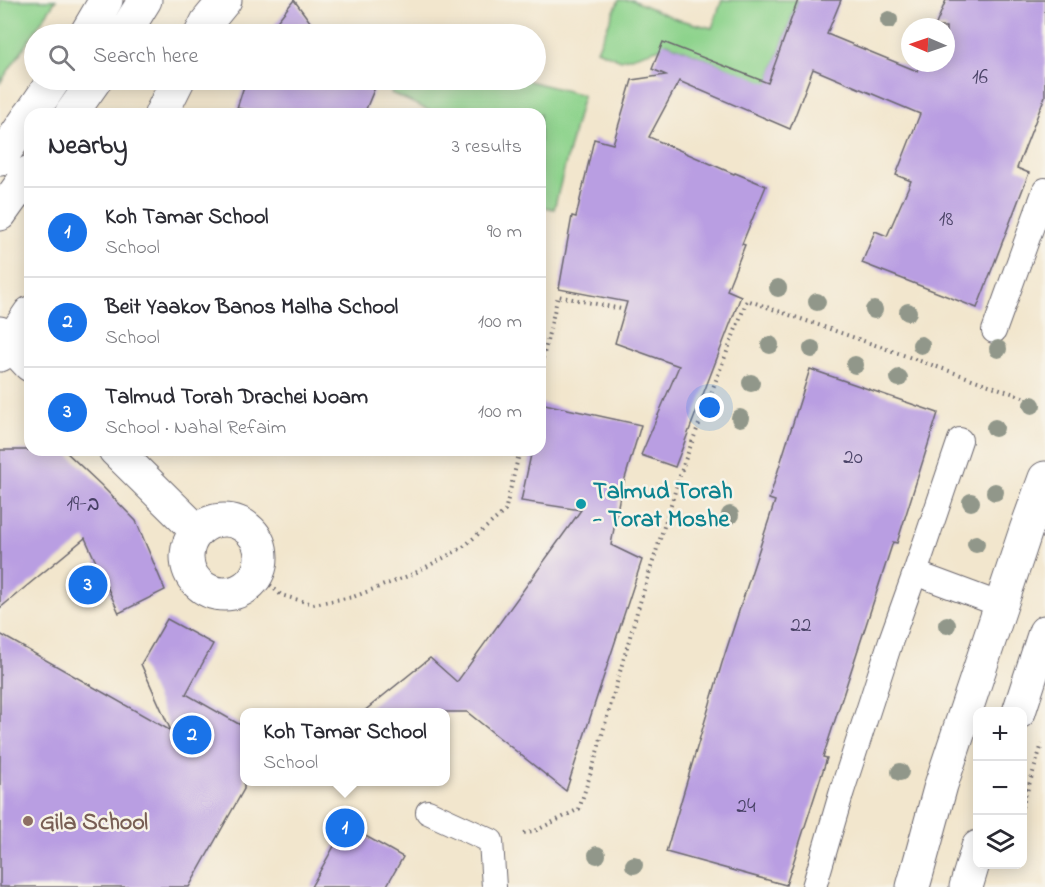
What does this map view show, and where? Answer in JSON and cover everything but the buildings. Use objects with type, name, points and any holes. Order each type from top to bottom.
[{"type":"street","points":[[92,24],[106,0]]},
{"type":"street","points":[[130,24],[145,0]]},
{"type":"street","points":[[206,24],[225,0]]},
{"type":"street","points":[[35,108],[47,90]]},
{"type":"street","points":[[74,108],[88,90]]},
{"type":"street","points":[[164,108],[173,90]]},
{"type":"street","points":[[0,159],[24,124]]},
{"type":"street","points":[[0,214],[24,180]]},
{"type":"street","points":[[10,349],[24,324]]},
{"type":"street","points":[[121,456],[196,531]]},
{"type":"street","points":[[913,887],[941,785],[1045,478]]},
{"type":"street","points":[[229,519],[250,530],[260,551],[260,563],[256,573],[249,584],[238,591],[226,594],[202,587],[188,566],[188,548],[196,531],[217,520],[229,519]]},
{"type":"street","points":[[1020,707],[1045,632]]},
{"type":"street","points":[[966,887],[973,864]]},
{"type":"lane","points":[[994,331],[1045,190]]},
{"type":"lane","points":[[814,887],[845,780],[960,440]]},
{"type":"lane","points":[[915,573],[1001,606]]},
{"type":"lane","points":[[428,812],[491,841],[494,887]]},
{"type":"path","points":[[546,345],[558,296],[621,309]]},
{"type":"path","points":[[491,841],[537,830],[579,810],[637,612],[684,463],[747,300],[1023,397]]},
{"type":"path","points":[[256,573],[281,595],[314,604],[353,597],[413,574],[462,548],[505,512],[519,456]]},
{"type":"path","points":[[1027,794],[1045,736]]},
{"type":"green space","points":[[0,0],[56,0],[40,24],[24,24],[24,47],[0,83]]},
{"type":"green space","points":[[619,0],[632,0],[676,19],[712,28],[722,0],[798,0],[768,84],[666,43],[664,47],[621,60],[597,50]]},
{"type":"green space","points":[[546,85],[583,95],[554,209],[546,207],[546,108],[424,108],[391,93],[392,90],[546,90]]},
{"type":"place","name":"Talmud Torah - Torat Moshe","points":[[581,504]]},
{"type":"place","name":"Talmud Torah Drachei Noam","points":[[88,585]]},
{"type":"place","name":"Beit Yaakov Banos Malha School","points":[[192,735]]},
{"type":"place","name":"Gila School","points":[[28,821]]},
{"type":"place","name":"Koh Tamar School","points":[[345,828]]}]
